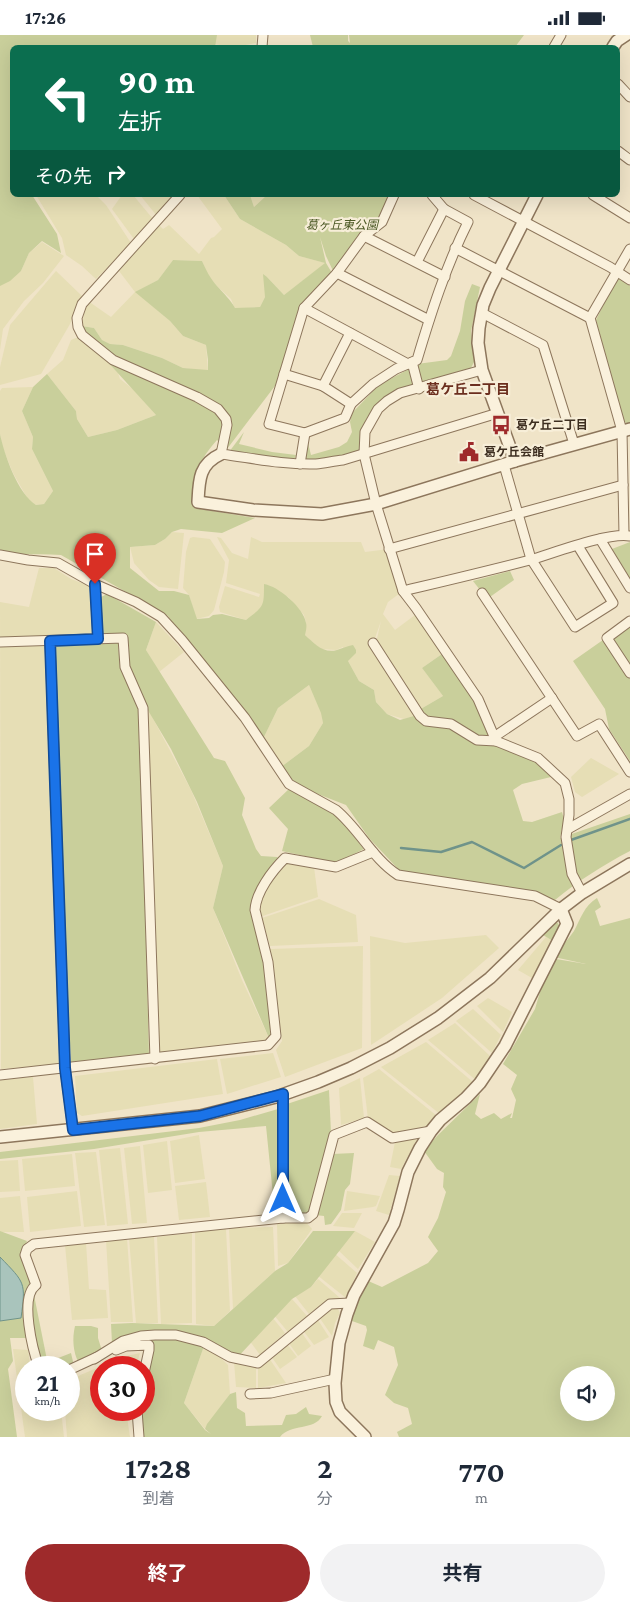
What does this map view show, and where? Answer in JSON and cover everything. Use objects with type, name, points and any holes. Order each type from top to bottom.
[{"type":"street","points":[[614,45],[626,35]]},
{"type":"street","points":[[620,86],[630,97]]},
{"type":"street","points":[[178,197],[82,304],[77,318],[78,327],[82,335],[113,360],[197,397],[218,409],[226,419],[227,425],[221,454]]},
{"type":"street","points":[[393,197],[382,221],[364,236],[337,273],[304,308],[269,424],[305,433],[345,419],[351,403],[373,384],[396,369],[417,360],[444,277],[468,222],[444,209],[434,197]]},
{"type":"street","points":[[480,197],[630,279]]},
{"type":"street","points":[[536,197],[498,271],[483,305],[478,343],[482,369],[498,413],[510,463],[518,513],[531,559],[575,627],[613,603],[578,545]]},
{"type":"street","points":[[596,197],[630,217]]},
{"type":"street","points":[[416,262],[444,209]]},
{"type":"street","points":[[364,236],[444,277]]},
{"type":"street","points":[[403,591],[531,559],[600,539],[627,536],[623,485],[626,430],[590,318],[455,249]]},
{"type":"street","points":[[590,318],[630,249]]},
{"type":"street","points":[[337,273],[429,320]]},
{"type":"street","points":[[304,308],[410,363],[419,389]]},
{"type":"street","points":[[482,313],[543,345],[574,444]]},
{"type":"street","points":[[322,386],[350,333]]},
{"type":"street","points":[[482,369],[400,393],[387,401],[378,409],[365,432],[364,454],[376,504],[403,591],[478,699],[495,739]]},
{"type":"street","points":[[284,374],[322,386],[351,403]]},
{"type":"street","points":[[498,413],[343,460],[317,464],[300,464],[221,454],[212,458],[202,472],[198,502],[253,510],[322,514],[376,504],[626,430]]},
{"type":"street","points":[[300,464],[305,433]]},
{"type":"street","points":[[389,549],[623,485]]},
{"type":"street","points":[[600,539],[630,588]]},
{"type":"street","points":[[0,555],[58,563],[95,584],[136,602],[164,620],[245,717],[289,783],[342,815],[373,852],[398,875],[535,896],[561,909],[567,924],[506,1046],[480,1083],[430,1131],[408,1172],[394,1223],[362,1277],[350,1303],[339,1343],[335,1379],[336,1402],[340,1413],[365,1437]]},
{"type":"street","points":[[95,584],[98,639]]},
{"type":"street","points":[[482,593],[577,736],[599,724],[630,772]]},
{"type":"street","points":[[630,621],[606,638],[630,673]]},
{"type":"street","points":[[0,642],[123,638],[125,667],[143,708],[155,1059]]},
{"type":"street","points":[[50,641],[65,1068],[73,1130]]},
{"type":"street","points":[[373,643],[420,716],[426,721],[452,724],[477,740],[495,739],[538,758],[564,783],[569,799],[566,837],[572,875],[582,893]]},
{"type":"street","points":[[495,739],[552,698]]},
{"type":"street","points":[[568,829],[630,794]]},
{"type":"street","points":[[0,1075],[268,1045],[276,1036],[268,962],[255,910],[255,902],[269,877],[285,859],[336,867],[373,852]]},
{"type":"street","points":[[0,1137],[200,1116],[283,1094],[351,1068],[390,1048],[438,1018],[490,978],[561,909],[582,893],[630,864]]},
{"type":"street","points":[[282,1218],[283,1094]]},
{"type":"street","points":[[36,1356],[29,1335],[29,1301],[33,1287],[36,1285],[25,1255],[27,1249],[34,1244],[282,1218],[308,1218],[313,1214],[334,1135],[367,1122],[392,1138],[430,1131]]},
{"type":"street","points":[[99,1356],[123,1341],[141,1336],[176,1335],[203,1343],[230,1357],[258,1363],[330,1305],[350,1303]]},
{"type":"street","points":[[101,1356],[126,1346],[149,1345],[148,1356]]},
{"type":"street","points":[[250,1394],[271,1393],[335,1379]]},
{"type":"street","points":[[137,1421],[138,1437]]},
{"type":"shaded area","points":[[216,35],[256,35],[256,43],[246,45],[213,44]]},
{"type":"shaded area","points":[[37,197],[98,197],[106,205],[131,243],[96,279],[66,255],[62,238]]},
{"type":"shaded area","points":[[121,197],[135,197],[153,219],[134,239],[112,209]]},
{"type":"shaded area","points":[[142,197],[173,197],[157,216]]},
{"type":"shaded area","points":[[198,197],[225,197],[240,219],[286,245],[299,256],[326,263],[284,295],[267,277],[265,297],[260,307],[235,309],[231,299],[208,276],[202,261],[173,260],[158,280],[136,292],[170,321],[183,336],[206,345],[208,371],[183,368],[162,358],[123,345],[110,344],[102,340],[94,328],[82,326],[88,301],[111,317],[135,292],[119,271],[159,225],[163,229],[169,225],[199,254],[211,238],[222,229]]},
{"type":"shaded area","points":[[251,197],[265,197],[254,207]]},
{"type":"shaded area","points":[[42,242],[64,256],[43,283],[24,301],[3,329],[0,350],[0,285],[21,271],[29,253]]},
{"type":"shaded area","points":[[56,271],[82,296],[70,324],[41,374],[0,385],[0,367],[10,325]]},
{"type":"shaded area","points":[[78,337],[95,348],[118,373],[120,379],[134,390],[156,415],[117,430],[88,437],[77,419],[76,411],[47,374],[63,360],[71,340]]},
{"type":"shaded area","points":[[33,387],[22,411],[33,437],[32,449],[53,491],[44,504],[36,505],[29,501],[13,473],[2,446],[0,434],[0,391],[2,388]]},
{"type":"shaded area","points":[[172,532],[184,533],[178,589],[159,587],[149,580],[134,563],[130,547],[155,545]]},
{"type":"shaded area","points":[[217,537],[221,538],[232,553],[248,559],[251,537],[262,542],[361,542],[365,552],[389,549],[403,591],[388,602],[383,614],[395,630],[415,615],[442,654],[422,668],[443,696],[419,710],[376,643],[381,621],[373,644],[417,715],[404,719],[387,714],[376,702],[374,690],[359,681],[343,647],[336,650],[320,649],[305,635],[306,622],[304,615],[288,597],[268,585],[264,584],[262,608],[246,620],[220,612],[219,607],[225,586],[259,597],[260,594],[226,583],[229,560]]},
{"type":"shaded area","points":[[190,538],[210,539],[225,562],[214,610],[209,616],[196,619],[189,595],[183,588],[186,552]]},
{"type":"shaded area","points":[[39,568],[54,568],[71,579],[90,586],[98,635],[46,638],[59,1064],[1,1069],[0,602],[29,607]]},
{"type":"shaded area","points":[[156,622],[184,652],[159,672],[146,650]]},
{"type":"shaded area","points":[[309,685],[322,714],[323,723],[309,746],[281,767],[263,739],[278,708]]},
{"type":"shaded area","points":[[149,711],[191,790],[223,866],[213,908],[242,980],[269,1038],[264,1042],[159,1054],[147,714]]},
{"type":"shaded area","points":[[591,758],[619,774],[582,797],[575,792],[571,777]]},
{"type":"shaded area","points":[[285,858],[314,867],[318,897],[257,918],[255,911],[269,877]]},
{"type":"shaded area","points":[[319,899],[356,915],[358,942],[270,946],[262,918]]},
{"type":"shaded area","points":[[486,935],[499,948],[442,998],[371,1045],[370,936],[405,943]]},
{"type":"shaded area","points":[[546,937],[552,940],[532,978],[518,970]]},
{"type":"shaded area","points":[[363,946],[362,1048],[285,1077],[276,1050],[282,1041],[270,949]]},
{"type":"shaded area","points":[[488,998],[512,1012],[503,1032],[477,1006]]},
{"type":"shaded area","points":[[473,1009],[501,1035],[492,1053],[456,1021]]},
{"type":"shaded area","points":[[455,1023],[490,1056],[477,1081],[428,1040]]},
{"type":"shaded area","points":[[426,1042],[474,1083],[440,1114],[381,1067]]},
{"type":"shaded area","points":[[273,1053],[281,1077],[227,1094],[220,1059]]},
{"type":"shaded area","points":[[217,1059],[223,1094],[82,1116],[77,1113],[75,1076]]},
{"type":"shaded area","points":[[379,1069],[437,1116],[427,1126],[395,1133],[368,1119],[363,1078]]},
{"type":"shaded area","points":[[33,1077],[37,1124],[0,1129],[0,1080]]},
{"type":"shaded area","points":[[360,1078],[364,1118],[341,1125],[339,1088]]},
{"type":"shaded area","points":[[199,1135],[205,1179],[175,1183],[170,1141]]},
{"type":"shaded area","points":[[418,1137],[401,1169],[390,1167],[395,1142]]},
{"type":"shaded area","points":[[167,1141],[172,1190],[148,1193],[143,1145]]},
{"type":"shaded area","points":[[140,1146],[147,1223],[132,1224],[124,1148]]},
{"type":"shaded area","points":[[120,1148],[128,1224],[107,1226],[99,1150]]},
{"type":"shaded area","points":[[96,1152],[105,1225],[84,1227],[75,1153]]},
{"type":"shaded area","points":[[72,1154],[75,1186],[25,1191],[22,1159]]},
{"type":"shaded area","points":[[18,1160],[20,1191],[0,1192],[0,1161]]},
{"type":"shaded area","points":[[389,1175],[400,1176],[389,1215],[376,1211]]},
{"type":"shaded area","points":[[206,1182],[210,1217],[179,1220],[175,1186]]},
{"type":"shaded area","points":[[77,1191],[81,1226],[30,1232],[27,1197]]},
{"type":"shaded area","points":[[347,1191],[380,1196],[376,1206],[344,1211]]},
{"type":"shaded area","points":[[20,1196],[24,1232],[0,1232],[0,1198]]},
{"type":"shaded area","points":[[342,1213],[362,1213],[354,1228],[333,1226]]},
{"type":"shaded area","points":[[305,1221],[312,1229],[288,1263],[278,1266],[277,1224]]},
{"type":"shaded area","points":[[273,1227],[275,1271],[233,1309],[229,1228]]},
{"type":"shaded area","points":[[226,1229],[230,1311],[214,1326],[196,1324],[195,1232]]},
{"type":"shaded area","points":[[355,1231],[375,1242],[358,1269],[337,1249]]},
{"type":"shaded area","points":[[192,1233],[192,1323],[161,1324],[157,1237]]},
{"type":"shaded area","points":[[154,1237],[158,1323],[136,1323],[129,1238]]},
{"type":"shaded area","points":[[127,1238],[133,1322],[111,1322],[106,1240]]},
{"type":"shaded area","points":[[86,1243],[89,1289],[106,1290],[108,1318],[72,1320],[65,1245]]},
{"type":"shaded area","points":[[334,1253],[357,1273],[346,1298],[317,1275]]},
{"type":"shaded area","points":[[318,1279],[340,1298],[327,1300],[309,1314],[295,1296],[311,1287]]},
{"type":"shaded area","points":[[292,1299],[307,1316],[288,1332],[273,1314]]},
{"type":"shaded area","points":[[331,1307],[337,1307],[340,1313],[332,1336],[319,1317]]},
{"type":"shaded area","points":[[272,1317],[285,1333],[260,1355],[249,1340]]},
{"type":"shaded area","points":[[318,1320],[329,1337],[314,1345],[302,1329]]},
{"type":"shaded area","points":[[302,1333],[311,1346],[298,1356],[288,1342]]},
{"type":"shaded area","points":[[287,1344],[297,1357],[280,1369],[271,1356]]},
{"type":"shaded area","points":[[204,1346],[217,1354],[228,1365],[230,1394],[205,1429],[184,1403]]},
{"type":"shaded area","points":[[13,1349],[28,1350],[29,1356],[15,1356],[15,1364]]},
{"type":"shaded area","points":[[140,1353],[139,1356],[126,1356]]},
{"type":"shaded area","points":[[269,1358],[286,1383],[258,1388],[258,1366]]},
{"type":"shaded area","points":[[234,1362],[256,1367],[256,1388],[236,1387]]},
{"type":"shaded area","points":[[90,1371],[90,1421],[128,1421],[130,1437],[67,1437],[66,1421],[80,1421],[80,1375]]},
{"type":"shaded area","points":[[23,1421],[62,1421],[64,1437],[25,1437]]},
{"type":"green space","points":[[0,35],[217,35],[215,45],[10,45],[10,197],[33,197],[57,234],[61,253],[42,241],[29,253],[21,271],[10,281],[0,286]]},
{"type":"green space","points":[[310,35],[348,35],[350,43],[349,35],[524,35],[516,45],[312,45]]},
{"type":"green space","name":"葛ヶ丘東公園","points":[[225,197],[251,197],[254,207],[265,197],[390,197],[382,222],[335,275],[320,237],[326,263],[332,273],[301,309],[284,374],[227,449],[217,440],[200,464],[196,479],[194,508],[255,518],[222,533],[181,529],[172,532],[155,545],[130,547],[130,568],[159,591],[174,591],[189,595],[197,619],[222,614],[246,620],[260,609],[262,605],[264,584],[276,589],[290,599],[301,611],[306,624],[305,635],[315,644],[323,649],[332,651],[353,645],[356,653],[348,661],[359,681],[374,690],[376,702],[387,714],[400,720],[417,715],[419,710],[443,696],[422,668],[442,654],[475,701],[494,737],[534,757],[551,777],[522,784],[513,790],[523,821],[532,822],[562,812],[564,819],[560,838],[630,814],[630,851],[591,874],[555,900],[539,895],[400,871],[369,838],[346,805],[305,789],[291,779],[281,767],[309,746],[323,723],[321,713],[309,685],[278,708],[263,739],[262,734],[187,649],[168,616],[61,555],[0,552],[0,434],[13,473],[29,500],[36,505],[44,504],[53,491],[32,449],[33,437],[22,411],[33,387],[47,374],[76,411],[77,419],[88,437],[117,430],[156,415],[95,348],[82,326],[94,328],[102,340],[110,344],[123,345],[162,358],[183,368],[208,370],[206,345],[183,336],[170,321],[135,292],[158,280],[173,260],[202,261],[212,280],[235,308],[260,307],[265,297],[263,274],[284,295],[325,263],[299,256],[286,245],[240,219]]},
{"type":"green space","points":[[617,277],[630,286],[630,423],[628,424],[623,421],[596,320]]},
{"type":"green space","points":[[472,284],[480,287],[471,331],[474,362],[470,370],[422,383],[417,364],[447,360],[451,356],[460,331],[465,301]]},
{"type":"green space","points":[[409,369],[414,386],[384,400],[372,411],[367,417],[363,428],[360,449],[341,457],[306,460],[303,453],[308,443],[311,455],[339,447],[347,442],[352,432],[350,422],[352,413],[379,385]]},
{"type":"green space","points":[[244,432],[239,444],[272,452],[296,455],[295,458],[283,459],[229,452]]},
{"type":"green space","points":[[630,542],[630,578],[612,549]]},
{"type":"green space","points":[[510,571],[514,580],[487,599],[473,581]]},
{"type":"green space","points":[[107,594],[156,622],[146,650],[214,758],[225,761],[245,798],[242,815],[256,849],[261,856],[277,857],[280,860],[257,893],[261,943],[273,1029],[269,1038],[213,908],[223,866],[197,802],[171,749],[146,707],[129,665],[126,634],[103,633],[101,597]]},
{"type":"green space","points":[[630,621],[630,761],[609,729],[605,709],[573,661]]},
{"type":"green space","points":[[118,643],[120,667],[140,711],[149,1055],[71,1062],[53,726],[53,648],[57,645]]},
{"type":"green space","points":[[289,789],[338,817],[364,849],[336,863],[282,851],[288,829],[269,808]]},
{"type":"green space","points":[[597,898],[601,907],[595,911],[600,926],[630,918],[630,1437],[399,1437],[397,1432],[412,1424],[408,1408],[394,1403],[385,1395],[398,1365],[394,1347],[378,1340],[374,1350],[363,1346],[367,1330],[366,1326],[352,1321],[355,1302],[366,1280],[382,1287],[428,1263],[438,1251],[428,1237],[438,1218],[446,1192],[443,1187],[444,1173],[437,1169],[424,1151],[480,1094],[475,1114],[481,1119],[494,1113],[501,1119],[512,1113],[510,1118],[512,1118],[516,1100],[511,1089],[517,1075],[503,1064],[535,1009],[550,958],[586,964],[554,957],[574,931],[589,905]]},
{"type":"green space","points":[[555,922],[558,923],[560,928],[553,941],[543,935]]},
{"type":"green space","points":[[329,1090],[331,1133],[311,1211],[302,1215],[290,1216],[287,1212],[287,1104]]},
{"type":"green space","points":[[278,1109],[280,1213],[275,1215],[266,1126],[199,1132],[94,1149],[0,1159],[0,1152],[199,1128],[240,1120]]},
{"type":"green space","points":[[354,1153],[350,1184],[345,1190],[341,1210],[331,1224],[325,1225],[324,1216],[315,1215],[332,1154]]},
{"type":"green space","points":[[0,1231],[27,1241],[21,1253],[32,1285],[46,1356],[37,1356],[31,1338],[10,1338],[13,1361],[8,1369],[17,1437],[0,1437]]},
{"type":"green space","points":[[313,1231],[355,1231],[311,1287],[292,1299],[236,1359],[204,1346],[184,1403],[205,1430],[211,1434],[205,1429],[207,1424],[230,1394],[236,1392],[237,1408],[245,1413],[246,1426],[282,1425],[286,1415],[296,1414],[306,1407],[309,1414],[322,1416],[318,1421],[308,1426],[290,1430],[280,1437],[140,1437],[138,1421],[155,1421],[155,1356],[147,1356],[150,1339],[112,1343],[111,1324],[214,1326],[275,1271],[288,1263]]},
{"type":"green space","points":[[75,1326],[98,1328],[98,1338],[102,1351],[80,1362],[80,1356],[75,1355]]},
{"type":"water","points":[[0,1257],[15,1272],[22,1284],[21,1318],[0,1321]]},
{"type":"waterway","points":[[571,840],[630,819]]},
{"type":"waterway","points":[[401,848],[441,852],[472,842],[524,868],[561,845]]},
{"type":"place","name":"葛ケ丘二丁目","points":[[501,425]]},
{"type":"place","name":"葛ケ丘会館","points":[[469,452]]},
{"type":"district","name":"葛ケ丘二丁目","points":[[468,389]]},
{"type":"route","points":[[95,584],[98,639],[50,641],[65,1068],[73,1130],[200,1116],[283,1094],[283,1199]]}]
